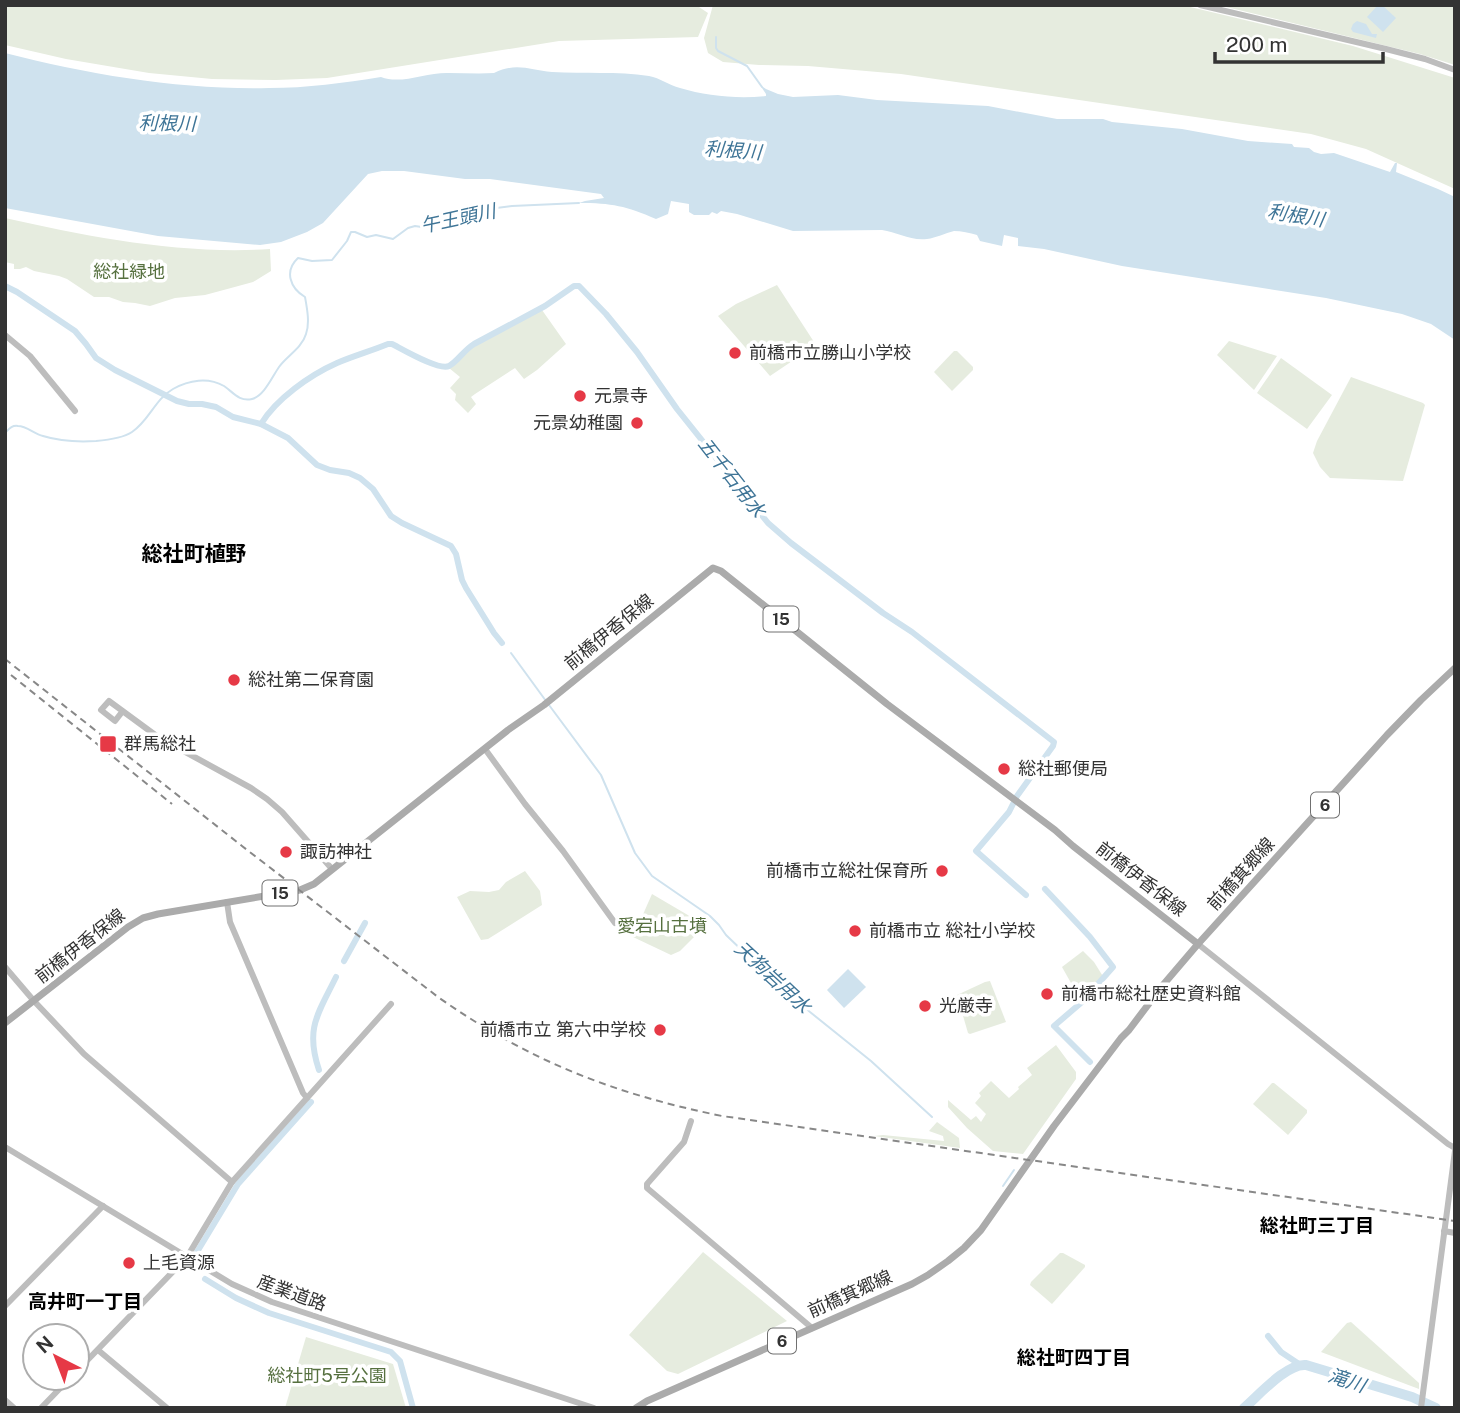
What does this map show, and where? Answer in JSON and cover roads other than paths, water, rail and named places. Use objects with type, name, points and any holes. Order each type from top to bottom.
[{"type":"main road","name":"前橋伊香保線","points":[[5,1023],[139,920],[158,914],[307,887],[544,705],[710,570],[716,568],[1198,944]]},
{"type":"main road","name":"前橋箕郷線","points":[[636,1408],[912,1284],[956,1255],[987,1223],[1064,1112],[1198,944],[1387,735],[1455,668]]},
{"type":"street","points":[[1200,5],[1399,52],[1455,70]]},
{"type":"street","points":[[5,335],[30,356],[75,411]]},
{"type":"street","points":[[122,712],[116,721],[101,710],[109,701],[158,737],[262,796],[289,820],[332,869]]},
{"type":"street","points":[[485,749],[614,923]]},
{"type":"street","points":[[227,902],[230,922],[307,1098]]},
{"type":"street","points":[[1198,944],[1455,1149],[1421,1408]]},
{"type":"street","points":[[5,967],[84,1054],[232,1182]]},
{"type":"street","points":[[91,1357],[187,1257],[232,1182],[391,1004]]},
{"type":"street","points":[[691,1121],[684,1142],[648,1182],[647,1188],[812,1328]]},
{"type":"street","name":"産業道路","points":[[5,1147],[232,1284],[272,1302],[594,1408]]},
{"type":"street","points":[[5,1306],[103,1206]]},
{"type":"street","points":[[1446,1211],[1455,1212]]},
{"type":"street","points":[[1444,1231],[1455,1233]]},
{"type":"street","points":[[98,1350],[167,1408]]},
{"type":"street","points":[[41,1408],[56,1392]]},
{"type":"street","points":[[5,1400],[14,1408]]},
{"type":"water","points":[[1378,5],[1382,5],[1396,18],[1383,32],[1367,17]]},
{"type":"water","points":[[1357,21],[1366,24],[1372,34],[1377,34],[1376,38],[1353,32],[1351,29]]},
{"type":"water","name":"利根川","points":[[5,53],[70,68],[169,84],[236,88],[297,87],[381,77],[397,80],[441,73],[494,73],[516,67],[552,72],[637,74],[690,91],[722,96],[766,96],[760,85],[778,94],[793,97],[838,95],[877,100],[988,106],[1057,119],[1103,119],[1248,141],[1292,144],[1294,147],[1309,148],[1321,154],[1334,153],[1390,172],[1397,163],[1396,172],[1455,197],[1455,340],[1431,324],[1402,314],[1326,298],[1122,266],[1018,246],[1018,238],[1004,235],[1002,246],[980,241],[977,235],[957,231],[921,239],[882,230],[793,231],[721,211],[717,214],[712,212],[709,215],[694,215],[689,212],[689,204],[671,201],[668,214],[656,219],[619,206],[579,203],[604,198],[601,194],[404,171],[368,174],[323,223],[281,242],[260,245],[158,236],[5,208]]},
{"type":"water","points":[[848,969],[866,987],[844,1008],[827,990]]},
{"type":"waterway","points":[[716,37],[718,51],[747,66],[762,87]]},
{"type":"waterway","name":"午王頭川","points":[[5,433],[16,426],[62,440],[96,441],[120,437],[138,427],[167,393],[179,386],[198,381],[212,381],[240,398],[252,399],[264,390],[306,334],[308,320],[305,297],[296,289],[290,274],[298,258],[312,261],[332,260],[351,232],[367,237],[376,235],[393,239],[408,228],[428,228],[481,210],[579,203]]},
{"type":"waterway","points":[[5,286],[75,331],[96,358],[115,370],[177,401],[216,407],[233,417],[261,424],[288,438],[317,465],[360,478],[373,489],[391,516],[451,546],[466,588],[502,643]]},
{"type":"waterway","name":"五千石用水","points":[[261,424],[275,406],[295,389],[337,363],[392,344],[429,363],[449,366],[474,344],[545,306],[574,286],[579,286],[637,352],[677,409],[768,523],[1054,742],[1009,812],[976,851],[1026,895]]},
{"type":"waterway","name":"天狗岩用水","points":[[511,653],[546,701]]},
{"type":"waterway","name":"天狗岩用水","points":[[549,705],[601,775],[635,853],[652,876],[710,916],[770,977],[871,1061],[932,1117]]},
{"type":"waterway","name":"五千石用水","points":[[1045,889],[1090,937],[1113,967],[1082,1002],[1054,1026],[1090,1062]]},
{"type":"waterway","points":[[344,961],[365,923]]},
{"type":"waterway","points":[[319,1070],[313,1032],[319,1012],[336,977]]},
{"type":"waterway","points":[[197,1252],[238,1184],[311,1102]]},
{"type":"waterway","points":[[1003,1186],[1014,1170]]},
{"type":"waterway","points":[[205,1279],[236,1298],[269,1313],[391,1352],[400,1361],[413,1408]]},
{"type":"waterway","points":[[1268,1336],[1281,1352],[1299,1364]]},
{"type":"waterway","name":"滝川","points":[[1244,1408],[1282,1374],[1306,1365],[1412,1397],[1436,1408]]},
{"type":"railway","points":[[5,659],[438,997],[472,1020],[539,1057],[609,1086],[722,1116],[1455,1221]]},
{"type":"railway","points":[[11,675],[172,804]]},
{"type":"place","name":"前橋市立勝山小学校","points":[[735,353]]},
{"type":"place","name":"元景寺","points":[[580,396]]},
{"type":"place","name":"元景幼稚園","points":[[637,423]]},
{"type":"place","name":"総社第二保育園","points":[[234,680]]},
{"type":"place","name":"群馬総社","points":[[108,744]]},
{"type":"place","name":"総社郵便局","points":[[1004,769]]},
{"type":"place","name":"諏訪神社","points":[[286,852]]},
{"type":"place","name":"前橋市立総社保育所","points":[[942,871]]},
{"type":"place","name":"前橋市立 総社小学校","points":[[855,931]]},
{"type":"place","name":"前橋市総社歴史資料館","points":[[1047,994]]},
{"type":"place","name":"光厳寺","points":[[925,1006]]},
{"type":"place","name":"前橋市立 第六中学校","points":[[660,1030]]},
{"type":"place","name":"上毛資源","points":[[129,1263]]},
{"type":"district","name":"総社町植野","points":[[194,554]]},
{"type":"district","name":"総社町三丁目","points":[[1317,1225]]},
{"type":"district","name":"高井町一丁目","points":[[85,1301]]},
{"type":"district","name":"総社町四丁目","points":[[1074,1357]]},
{"type":"park label","name":"総社緑地","points":[[129,272]]},
{"type":"park label","name":"愛宕山古墳","points":[[662,926]]},
{"type":"park label","name":"総社町5号公園","points":[[327,1376]]}]
